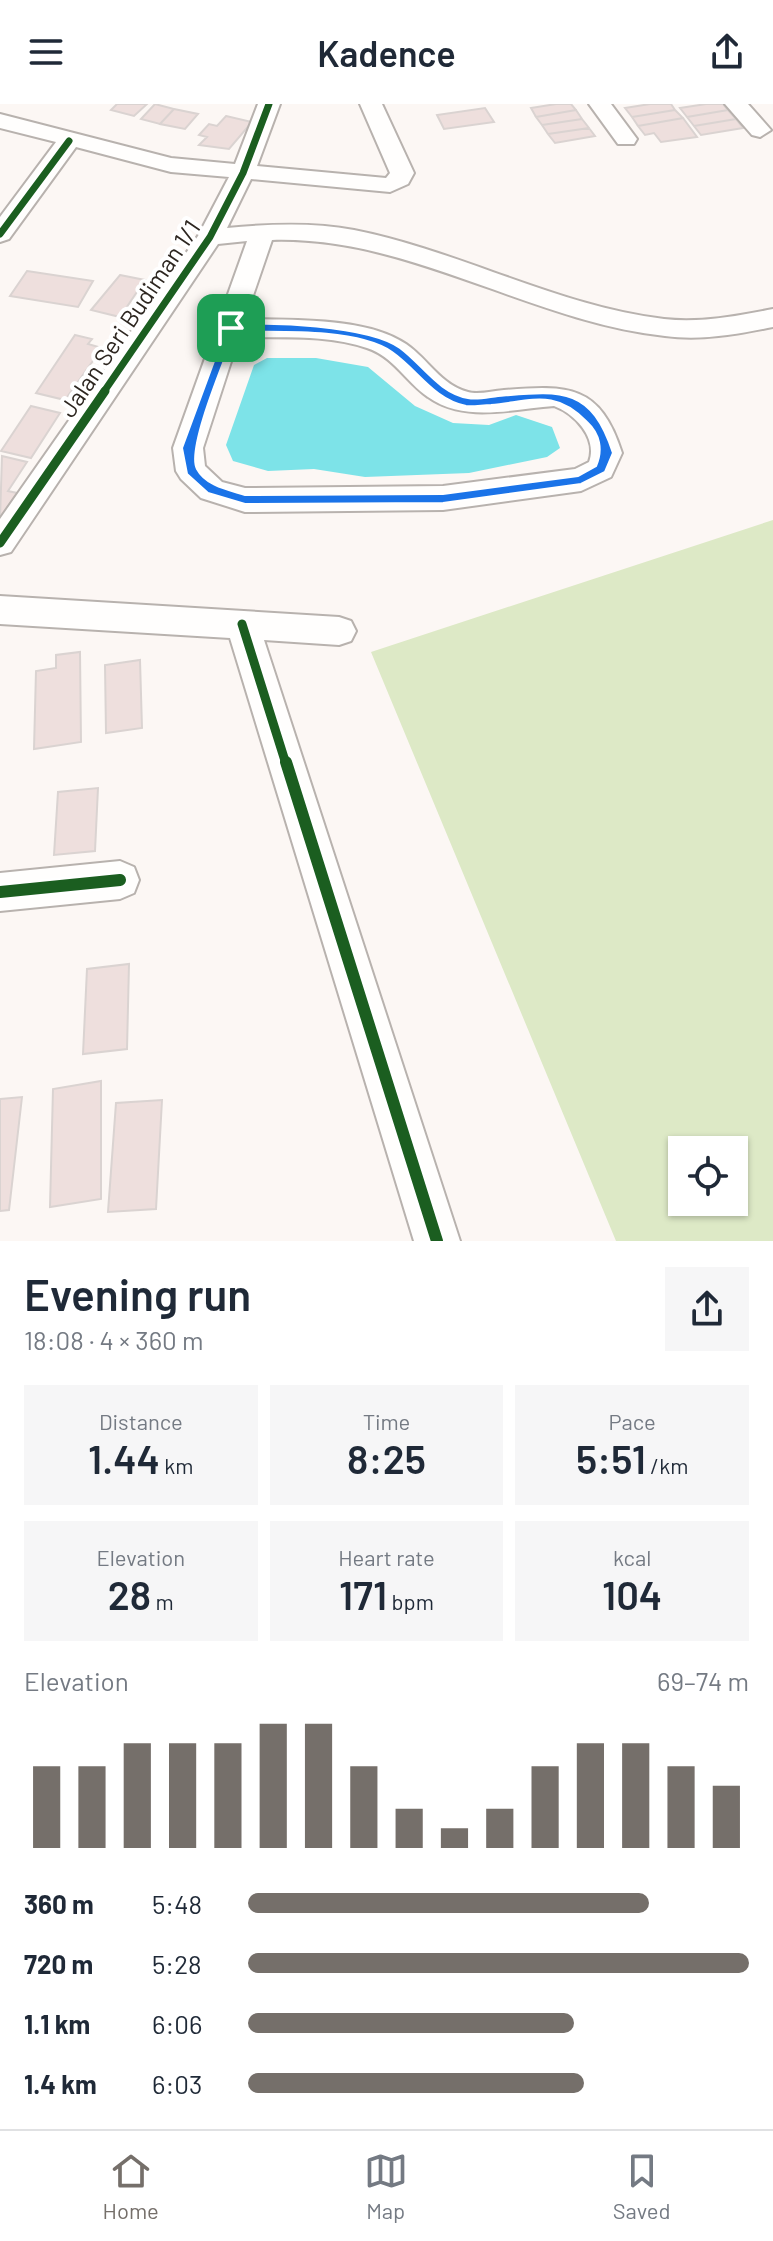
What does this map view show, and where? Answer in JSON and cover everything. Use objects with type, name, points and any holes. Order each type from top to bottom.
[{"type":"street","name":"Jalan Seri Budiman 1/1","points":[[0,543],[210,237],[243,173],[269,104]]},
{"type":"street","points":[[0,121],[65,146],[171,165],[390,185],[400,179],[399,165],[371,104]]},
{"type":"street","points":[[600,104],[626,139]]},
{"type":"street","points":[[736,104],[760,130]]},
{"type":"street","points":[[0,234],[65,146]]},
{"type":"street","points":[[210,237],[316,233],[357,239],[572,308],[627,321],[683,329],[731,328],[773,318]]},
{"type":"street","points":[[231,328],[310,329],[372,339],[396,350],[439,391],[468,403],[555,396],[575,403],[599,427],[607,453],[601,469],[581,480],[443,498],[245,500],[212,490],[191,471],[188,448],[261,235]]},
{"type":"street","points":[[0,610],[339,631]]},
{"type":"street","points":[[242,624],[437,1241]]},
{"type":"street","points":[[0,892],[120,880]]},
{"type":"green space","points":[[773,520],[773,1241],[616,1241],[371,652]]},
{"type":"water","points":[[267,358],[316,358],[368,367],[415,406],[453,423],[489,425],[516,415],[552,427],[560,448],[547,457],[469,473],[365,477],[314,469],[268,471],[233,461],[226,445],[254,365]]},
{"type":"building","points":[[117,104],[147,104],[134,116],[111,110]]},
{"type":"building","points":[[155,104],[174,109],[160,124],[141,119]]},
{"type":"building","points":[[571,104],[576,110],[536,117],[531,108]]},
{"type":"building","points":[[671,104],[675,110],[632,117],[625,108]]},
{"type":"building","points":[[723,104],[728,110],[687,117],[680,108]]},
{"type":"building","points":[[485,108],[494,122],[444,129],[437,115]]},
{"type":"building","points":[[174,109],[198,114],[185,129],[160,124]]},
{"type":"building","points":[[576,110],[582,119],[542,125],[536,117]]},
{"type":"building","points":[[675,110],[683,118],[638,126],[632,117]]},
{"type":"building","points":[[728,110],[736,119],[694,126],[687,117]]},
{"type":"building","points":[[226,116],[252,122],[229,149],[199,145],[207,137],[199,135],[209,124],[217,126]]},
{"type":"building","points":[[683,118],[697,137],[661,142],[654,133],[645,135],[638,126]]},
{"type":"building","points":[[582,119],[589,128],[548,134],[542,125]]},
{"type":"building","points":[[736,119],[743,128],[701,135],[694,126]]},
{"type":"building","points":[[589,128],[595,136],[555,143],[548,134]]},
{"type":"building","points":[[27,271],[93,281],[78,307],[10,296]]},
{"type":"building","points":[[120,275],[145,280],[120,317],[91,310]]},
{"type":"building","points":[[75,335],[92,339],[88,344],[102,348],[65,400],[36,393]]},
{"type":"building","points":[[31,406],[60,413],[31,458],[1,451]]},
{"type":"building","points":[[2,456],[27,462],[8,491],[17,493],[0,519]]},
{"type":"building","points":[[80,652],[81,742],[34,749],[36,671],[56,668],[56,655]]},
{"type":"building","points":[[140,660],[142,728],[106,733],[105,665]]},
{"type":"building","points":[[98,788],[95,851],[54,855],[58,792]]},
{"type":"building","points":[[129,964],[127,1049],[83,1054],[87,969]]},
{"type":"building","points":[[101,1081],[101,1199],[50,1207],[53,1089]]},
{"type":"building","points":[[22,1097],[9,1210],[0,1211],[0,1099]]},
{"type":"building","points":[[162,1100],[156,1209],[108,1212],[116,1103]]},
{"type":"cycle path","points":[[0,543],[210,237],[243,173],[269,104]]},
{"type":"cycle path","points":[[0,234],[69,141]]},
{"type":"cycle path","points":[[242,624],[437,1241]]},
{"type":"cycle path","points":[[0,892],[120,880]]},
{"type":"route","points":[[231,328],[310,329],[372,339],[396,350],[439,391],[468,403],[555,396],[575,403],[599,427],[607,453],[601,469],[581,480],[443,498],[245,500],[212,490],[191,471],[188,448],[231,328]]}]
